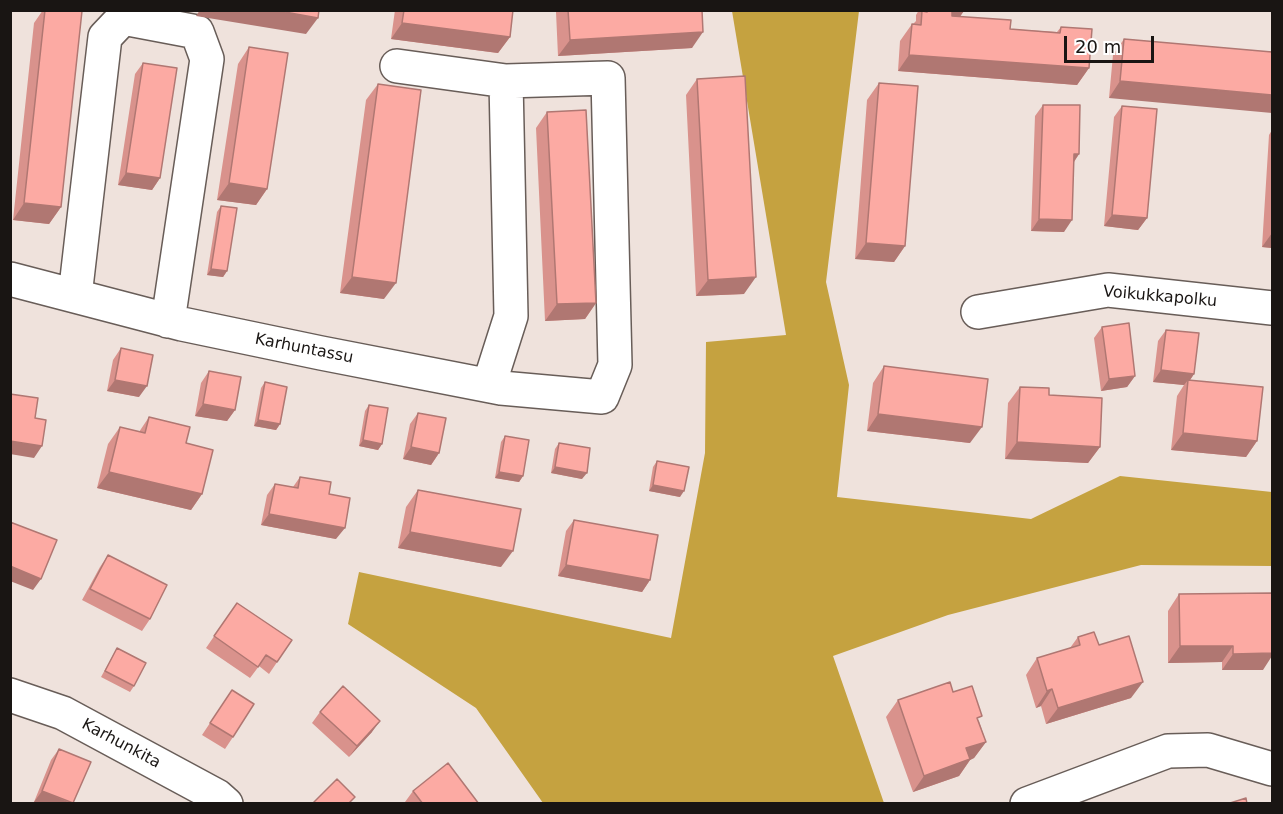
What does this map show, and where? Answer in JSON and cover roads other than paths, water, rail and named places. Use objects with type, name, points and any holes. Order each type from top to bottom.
[{"type":"street","points":[[75,296],[105,37],[123,18],[197,32],[207,59],[168,321]]},
{"type":"street","points":[[397,66],[506,81],[511,316],[489,385]]},
{"type":"street","name":"Karhuntassu","points":[[10,279],[168,321],[489,385],[602,397],[615,364],[609,78],[506,81]]},
{"type":"street","name":"Voikukkapolku","points":[[978,312],[1108,290],[1272,308]]},
{"type":"street","name":"Karhunkita","points":[[10,695],[63,713],[217,796],[226,804]]},
{"type":"street","points":[[1026,804],[1168,751],[1208,750],[1272,769]]}]
